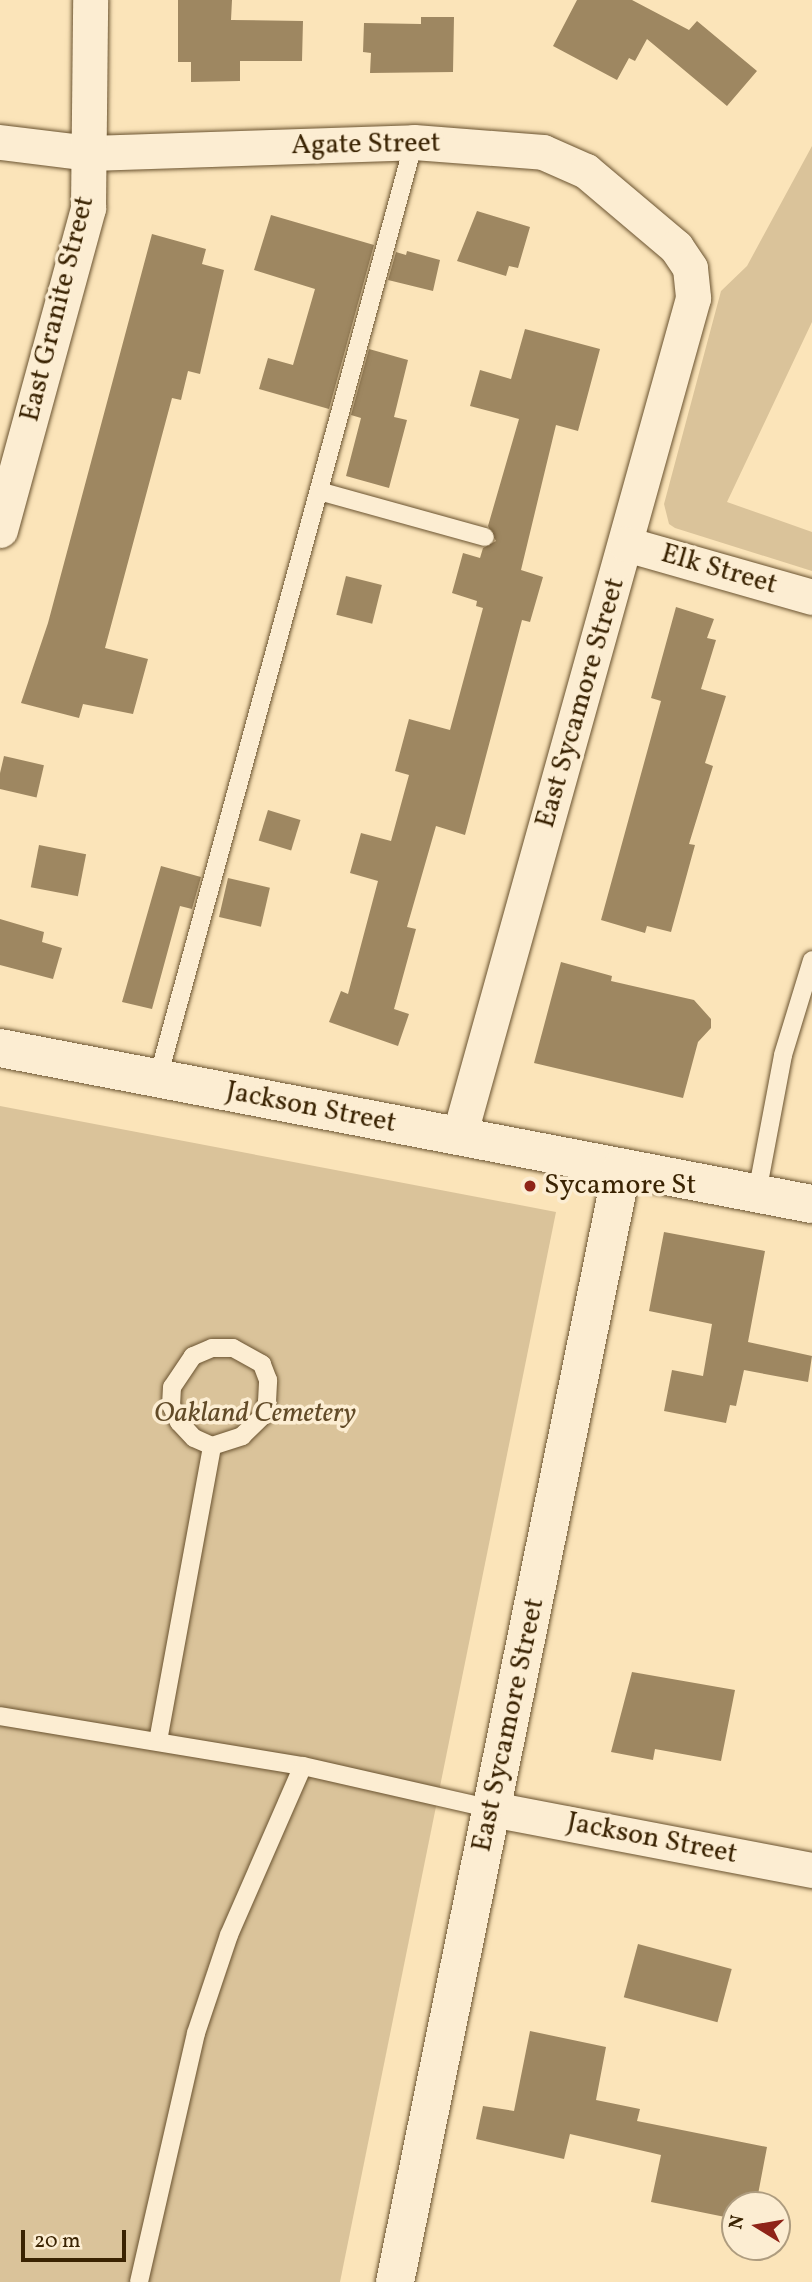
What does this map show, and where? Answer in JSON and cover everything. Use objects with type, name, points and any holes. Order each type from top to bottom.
[{"type":"street","name":"East Granite Street","points":[[0,530],[88,208],[90,0]]},
{"type":"street","name":"Agate Street","points":[[0,142],[90,153],[414,142],[506,146],[543,152],[576,166],[676,247],[690,268]]},
{"type":"street","name":"East Sycamore Street","points":[[459,1136],[693,298],[690,268]]},
{"type":"street","name":"Elk Street","points":[[626,544],[812,597]]},
{"type":"street","name":"Jackson Street","points":[[0,1048],[812,1204]]},
{"type":"street","name":"East Sycamore Street","points":[[395,2282],[622,1168]]},
{"type":"street","name":"Jackson Street","points":[[492,1809],[812,1870]]},
{"type":"lane","points":[[158,1078],[414,142]]},
{"type":"lane","points":[[318,491],[485,537]]},
{"type":"lane","points":[[757,1193],[783,1055],[812,960]]},
{"type":"lane","points":[[212,1348],[233,1348],[262,1364],[268,1380],[267,1402],[262,1416],[243,1436],[212,1446],[194,1438],[179,1423],[171,1405],[172,1387],[193,1356],[212,1348]]},
{"type":"lane","points":[[158,1741],[212,1446]]},
{"type":"lane","points":[[0,1716],[303,1766],[492,1809]]},
{"type":"lane","points":[[139,2282],[197,2033],[229,1935],[303,1766]]},
{"type":"green space","points":[[812,146],[812,322],[727,502],[812,532],[812,571],[675,528],[669,524],[664,504],[721,291],[747,266]]},
{"type":"green space","name":"Oakland Cemetery","points":[[0,1106],[556,1212],[340,2282],[0,2282]]},
{"type":"building","points":[[178,0],[232,0],[231,20],[303,21],[302,61],[240,61],[240,81],[191,82],[191,62],[178,62]]},
{"type":"building","points":[[577,0],[632,0],[689,30],[697,21],[757,71],[727,106],[647,39],[635,61],[629,58],[617,80],[553,46]]},
{"type":"building","points":[[421,17],[454,17],[453,72],[370,73],[371,53],[363,52],[364,23],[421,24]]},
{"type":"building","points":[[477,211],[530,227],[518,268],[509,266],[506,276],[457,261]]},
{"type":"building","points":[[271,215],[374,245],[329,409],[259,389],[268,358],[293,365],[315,289],[254,270]]},
{"type":"building","points":[[152,234],[206,249],[202,264],[224,270],[200,374],[188,371],[181,400],[172,398],[105,648],[148,659],[133,714],[83,704],[79,718],[21,703],[48,623]]},
{"type":"building","points":[[407,251],[440,260],[433,291],[388,280],[396,252],[406,255]]},
{"type":"building","points":[[525,329],[600,349],[578,431],[556,425],[521,570],[543,577],[530,622],[522,620],[465,835],[436,826],[407,927],[416,929],[394,1009],[409,1014],[398,1046],[329,1022],[341,991],[348,994],[378,881],[350,873],[361,833],[391,841],[409,775],[395,771],[409,719],[450,730],[483,608],[476,606],[477,601],[452,593],[463,553],[480,558],[483,548],[496,541],[488,526],[519,419],[470,406],[480,370],[511,379]]},
{"type":"building","points":[[369,349],[408,360],[394,417],[407,420],[389,488],[346,476],[361,418],[351,415]]},
{"type":"building","points":[[346,576],[382,585],[372,624],[336,615]]},
{"type":"building","points":[[676,607],[714,619],[707,638],[716,640],[701,689],[726,696],[705,763],[713,766],[689,844],[695,845],[671,932],[647,926],[645,933],[601,920],[661,701],[651,698]]},
{"type":"building","points":[[4,756],[44,765],[37,797],[0,789]]},
{"type":"building","points":[[268,810],[301,820],[291,851],[259,841]]},
{"type":"building","points":[[39,845],[86,854],[78,896],[31,887]]},
{"type":"building","points":[[161,866],[201,877],[192,909],[180,906],[152,1009],[122,1002]]},
{"type":"building","points":[[228,878],[270,888],[261,927],[219,917]]},
{"type":"building","points":[[0,919],[44,932],[42,942],[62,948],[53,979],[0,965]]},
{"type":"building","points":[[561,962],[612,976],[611,981],[694,1000],[711,1019],[711,1028],[698,1042],[683,1098],[534,1063]]},
{"type":"building","points":[[664,1232],[765,1251],[748,1342],[812,1356],[808,1382],[744,1370],[736,1406],[730,1405],[726,1423],[664,1411],[672,1370],[703,1376],[712,1324],[649,1311]]},
{"type":"building","points":[[632,1672],[735,1690],[721,1761],[655,1749],[653,1760],[611,1752]]},
{"type":"building","points":[[638,1944],[732,1969],[717,2022],[624,1997]]},
{"type":"building","points":[[530,2031],[606,2047],[596,2100],[640,2109],[637,2121],[767,2147],[759,2191],[721,2191],[721,2216],[651,2202],[661,2155],[570,2134],[564,2159],[476,2139],[483,2106],[514,2111]]},
{"type":"place","name":"Sycamore St","points":[[530,1186]]}]
